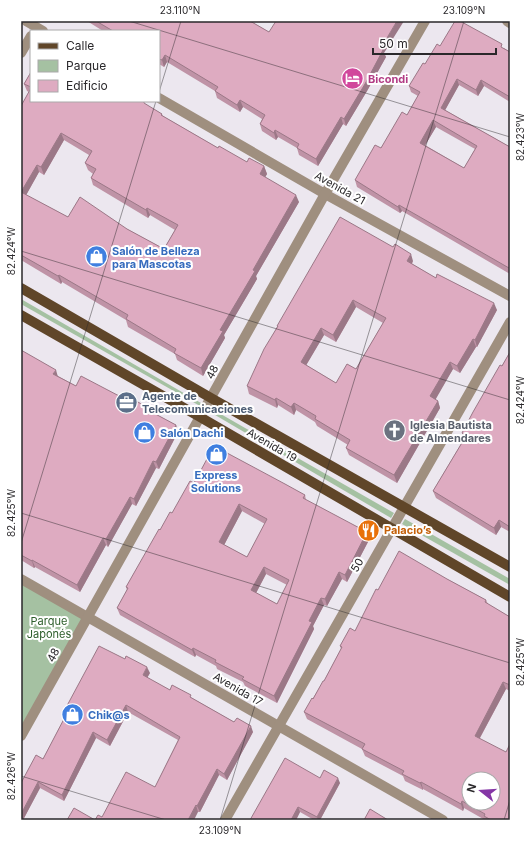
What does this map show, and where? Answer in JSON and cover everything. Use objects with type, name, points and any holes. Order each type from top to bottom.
[{"type":"main road","name":"Avenida 19","points":[[21,288],[211,398],[510,567]]},
{"type":"main road","name":"Avenida 19","points":[[21,315],[510,597]]},
{"type":"street","points":[[26,21],[37,29]]},
{"type":"street","name":"48","points":[[21,736],[425,21]]},
{"type":"street","points":[[21,53],[30,40]]},
{"type":"street","name":"Avenida 21","points":[[160,99],[326,194],[510,296]]},
{"type":"street","name":"50","points":[[225,820],[510,322]]},
{"type":"street","name":"Avenida 17","points":[[21,579],[443,820]]},
{"type":"green space","points":[[21,299],[201,403],[200,406],[21,304]]},
{"type":"green space","points":[[212,409],[394,513],[391,518],[210,412]]},
{"type":"green space","points":[[405,519],[510,579],[510,585],[402,524]]},
{"type":"green space","name":"Parque Japonés","points":[[21,579],[88,617],[21,736]]},
{"type":"building","points":[[96,21],[250,21],[269,32],[276,21],[397,21],[381,48],[383,50],[365,84],[344,119],[341,117],[316,159],[297,148],[299,144],[275,130],[274,133],[260,124],[265,115],[240,100],[237,105],[215,91],[218,87],[165,55],[162,60],[160,59],[160,30],[111,30]]},
{"type":"building","points":[[455,21],[460,21],[502,44],[501,47],[510,52],[510,97],[481,80],[476,90],[457,79],[441,108],[510,147],[509,268],[399,205],[398,207],[355,180],[375,145],[381,148],[402,112],[407,115],[420,92],[409,86],[437,44],[440,46]],"holes":[[[433,120],[477,146],[464,168],[420,143]]]},
{"type":"building","points":[[30,74],[30,87],[24,84]]},
{"type":"building","points":[[30,90],[30,102],[144,102],[162,114],[161,115],[218,148],[219,146],[247,162],[249,158],[264,166],[260,174],[296,195],[253,270],[255,271],[220,330],[223,331],[201,368],[174,353],[176,349],[126,319],[128,315],[21,255],[21,106]],"holes":[[[61,133],[92,151],[85,163],[96,169],[91,178],[146,210],[147,208],[178,225],[164,249],[127,229],[80,197],[68,217],[21,192],[37,165],[41,167]]]},
{"type":"building","points":[[340,217],[393,247],[395,244],[411,254],[407,261],[436,278],[437,274],[494,303],[475,340],[473,339],[457,366],[450,362],[430,396],[438,401],[394,475],[346,448],[350,440],[315,419],[316,416],[294,403],[291,407],[276,398],[275,400],[247,386],[264,349]],"holes":[[[353,300],[386,318],[356,369],[347,364],[336,383],[301,362],[321,328],[333,335]]]},
{"type":"building","points":[[21,350],[56,370],[53,374],[76,386],[81,376],[123,398],[125,395],[147,407],[146,409],[176,425],[156,462],[153,461],[134,499],[130,497],[106,539],[103,538],[77,585],[21,555]]},
{"type":"building","points":[[510,352],[510,527],[499,520],[494,528],[433,491],[466,436],[462,433],[473,412],[500,365],[502,366]]},
{"type":"building","points":[[214,446],[305,495],[303,498],[367,532],[345,575],[339,572],[325,599],[321,598],[309,621],[312,622],[274,696],[242,679],[244,677],[215,662],[216,660],[193,648],[192,650],[117,608],[128,588],[126,587],[159,529],[160,530],[170,512],[172,513],[190,481],[194,483]],"holes":[[[239,504],[267,519],[247,557],[219,542]],[[264,567],[289,580],[277,604],[251,590]]]},
{"type":"building","points":[[399,551],[486,600],[485,602],[510,617],[510,685],[503,682],[475,736],[506,752],[510,744],[510,820],[491,820],[484,816],[485,814],[480,811],[501,811],[501,771],[461,771],[461,804],[421,782],[420,783],[402,774],[404,771],[362,749],[365,744],[304,712],[324,681],[350,628],[355,631],[376,589],[378,590]]},
{"type":"building","points":[[99,646],[125,659],[126,656],[147,667],[143,675],[170,690],[172,685],[234,722],[237,718],[251,726],[224,774],[217,769],[188,820],[95,820],[98,815],[102,817],[126,772],[155,787],[180,737],[126,705],[107,740],[93,732],[62,795],[38,782],[21,814],[21,783],[36,755],[43,759],[65,717],[62,715]]},
{"type":"building","points":[[285,758],[320,778],[324,770],[338,778],[317,817],[298,807],[291,820],[250,820]]},
{"type":"building","points":[[74,808],[95,820],[67,820]]},
{"type":"building","points":[[370,809],[388,820],[364,820]]},
{"type":"place","name":"Bicondi","points":[[353,79]]},
{"type":"place","name":"Salón de Belleza para Mascotas","points":[[96,257]]},
{"type":"place","name":"Agente de Telecomunicaciones","points":[[127,402]]},
{"type":"place","name":"Iglesia Bautista de Almendares","points":[[395,431]]},
{"type":"place","name":"Salón Dachi","points":[[144,433]]},
{"type":"place","name":"Express Solutions","points":[[216,455]]},
{"type":"place","name":"Palacio’s","points":[[368,530]]},
{"type":"place","name":"Chik@s","points":[[73,715]]}]
